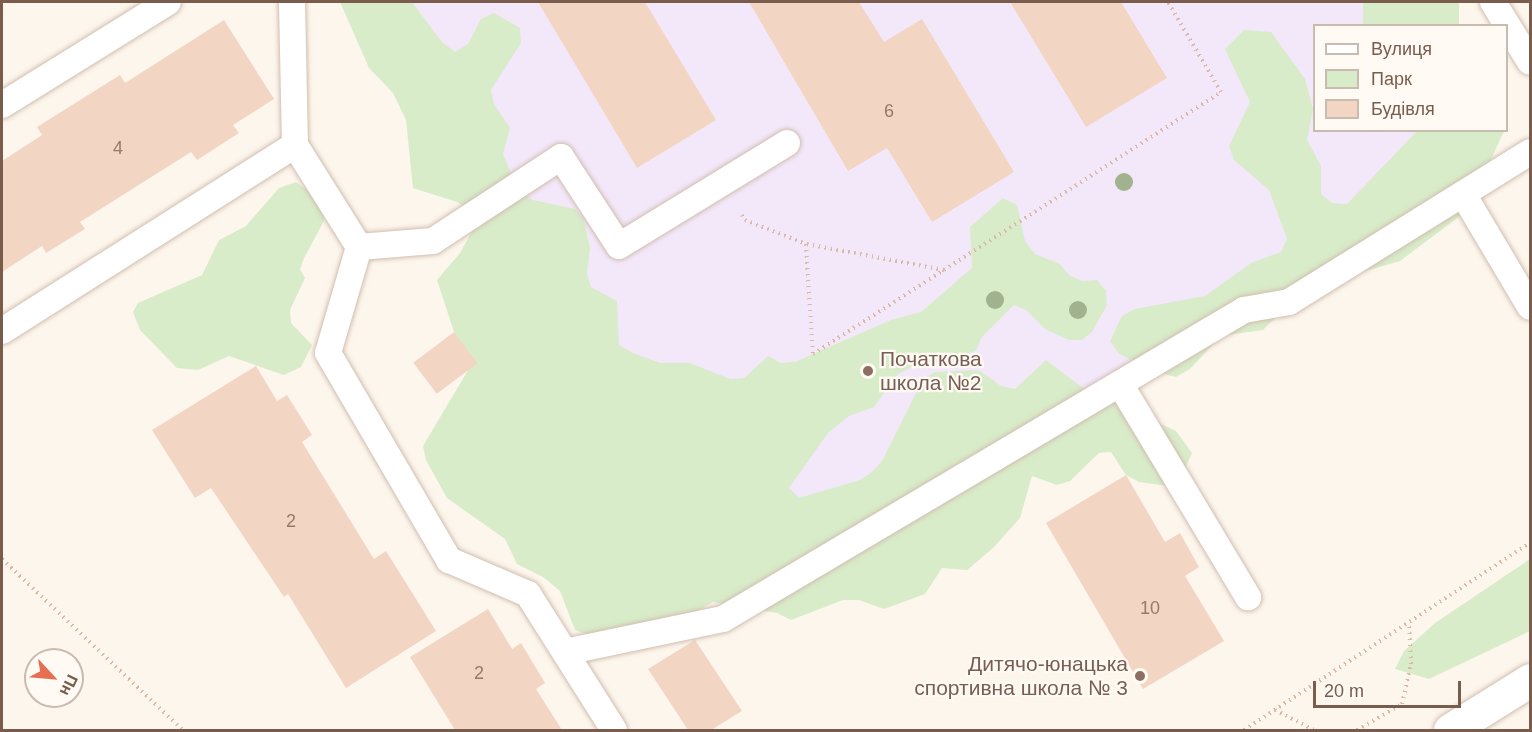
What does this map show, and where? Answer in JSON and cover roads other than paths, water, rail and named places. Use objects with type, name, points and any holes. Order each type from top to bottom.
[{"type":"street","points":[[1450,730],[1530,680]]},
{"type":"lane","points":[[2,105],[168,2]]},
{"type":"lane","points":[[292,2],[295,145],[359,247],[328,353],[449,560],[528,594],[614,730]]},
{"type":"lane","points":[[1493,2],[1507,24]]},
{"type":"lane","points":[[1508,26],[1530,62]]},
{"type":"lane","points":[[359,247],[433,240],[561,157],[619,246],[787,143]]},
{"type":"lane","points":[[2,332],[295,145]]},
{"type":"lane","points":[[565,652],[723,619],[1244,310],[1289,302],[1530,152]]},
{"type":"lane","points":[[1463,194],[1530,307]]},
{"type":"lane","points":[[1120,384],[1248,597]]},
{"type":"place","name":"Початкова школа №2","points":[[868,371]]},
{"type":"place","name":"Дитячо-юнацька спортивна школа № 3","points":[[1140,676]]}]
